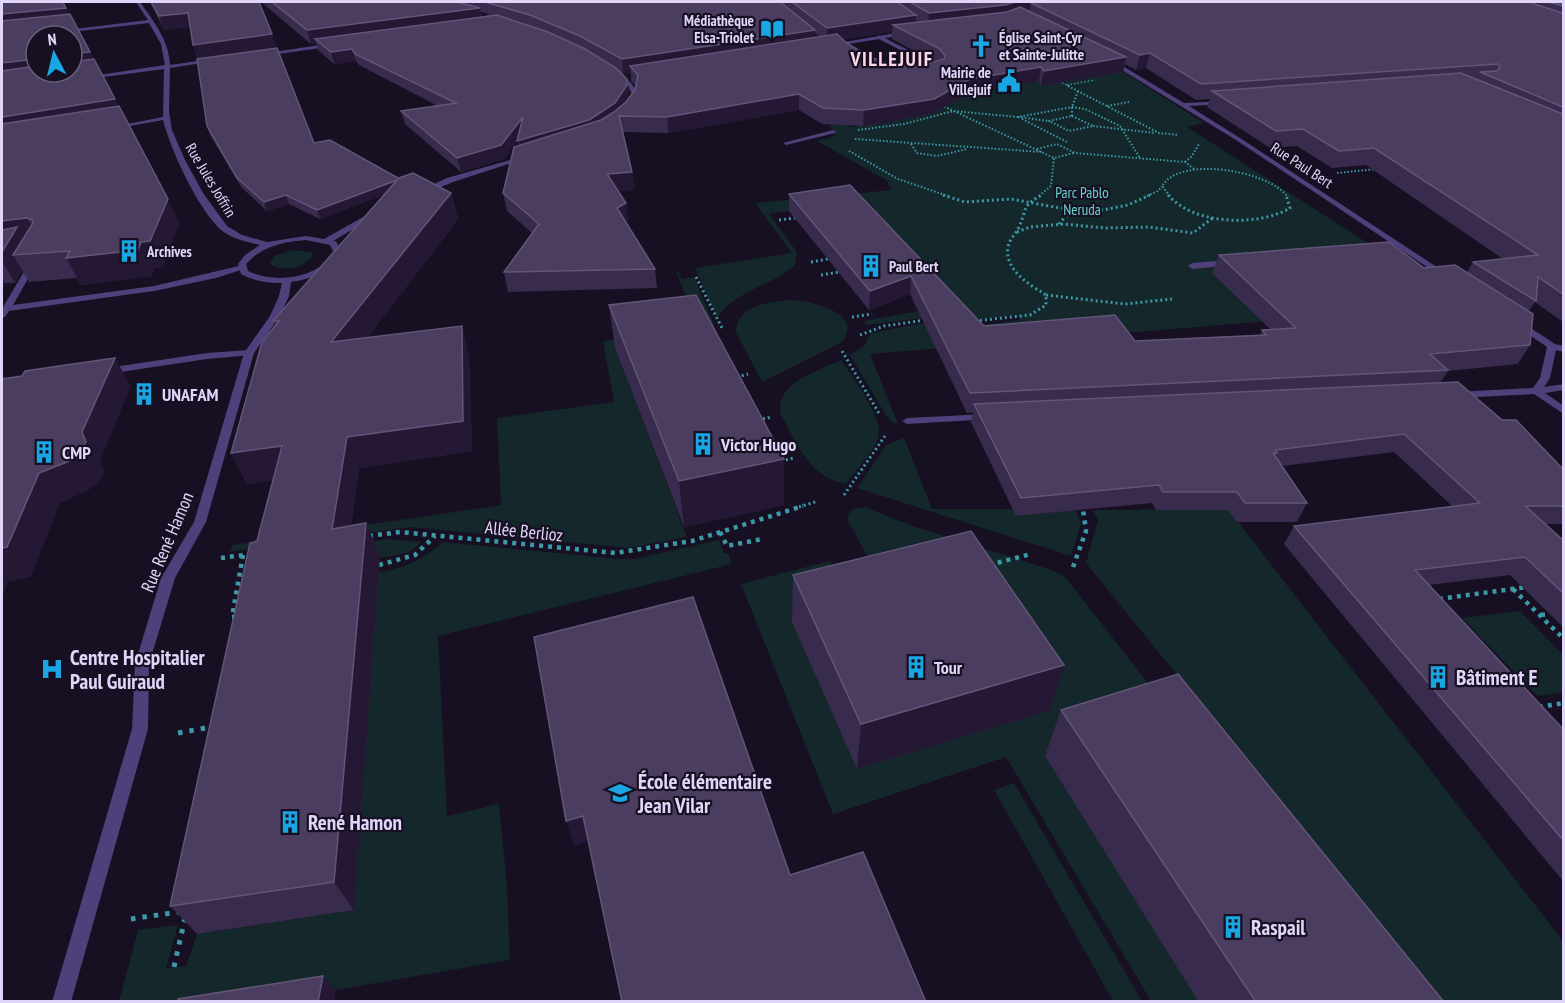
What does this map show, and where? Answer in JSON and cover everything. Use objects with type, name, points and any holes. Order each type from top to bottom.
[{"type":"street","name":"Rue Jules Joffrin","points":[[138,2],[166,52],[166,118],[170,135],[183,165],[219,223],[227,230],[267,245]]},
{"type":"street","points":[[84,28],[150,21]]},
{"type":"street","points":[[818,47],[914,32]]},
{"type":"street","points":[[879,37],[938,68],[938,72],[922,76]]},
{"type":"street","points":[[261,55],[341,44]]},
{"type":"street","name":"Rue Paul Bert","points":[[1100,55],[1134,73],[1454,280]]},
{"type":"street","points":[[84,78],[215,61]]},
{"type":"street","points":[[605,69],[626,77],[631,85],[635,94],[627,110]]},
{"type":"street","points":[[1183,105],[1227,101]]},
{"type":"street","points":[[104,128],[166,118]]},
{"type":"street","points":[[786,143],[836,132]]},
{"type":"street","points":[[413,195],[450,180],[540,153]]},
{"type":"street","points":[[326,241],[387,207]]},
{"type":"street","points":[[299,238],[326,241],[337,247],[338,253],[332,262],[314,273],[287,280],[257,279],[244,272],[246,258],[267,245],[299,238]]},
{"type":"street","points":[[1392,249],[1402,247]]},
{"type":"street","points":[[4,312],[36,258]]},
{"type":"street","points":[[1192,266],[1240,262]]},
{"type":"street","points":[[4,312],[177,286],[243,268]]},
{"type":"street","name":"Rue René Hamon","points":[[61,1002],[140,729],[142,664],[168,578],[200,522],[249,353],[275,316],[284,296],[287,280]]},
{"type":"street","points":[[1510,318],[1552,345],[1563,349]]},
{"type":"street","points":[[1536,391],[1545,378],[1552,345]]},
{"type":"street","points":[[92,373],[207,356],[249,353]]},
{"type":"street","points":[[1443,396],[1536,391],[1563,387]]},
{"type":"street","points":[[1536,391],[1563,411]]},
{"type":"street","points":[[907,421],[1002,417]]},
{"type":"path","points":[[1056,80],[1159,133]]},
{"type":"path","points":[[1072,116],[1072,106],[1078,92]]},
{"type":"path","points":[[932,101],[1054,158],[1075,153],[1140,158],[1185,162],[1195,170]]},
{"type":"path","points":[[1020,117],[1072,106],[1085,109],[1117,124],[1140,158]]},
{"type":"path","points":[[836,132],[904,124],[953,111],[1049,121],[1069,131],[1093,126],[1188,136]]},
{"type":"path","points":[[1049,121],[1072,116],[1093,126]]},
{"type":"path","points":[[1020,117],[1067,142],[1065,148]]},
{"type":"path","points":[[836,132],[858,141],[1042,152]]},
{"type":"path","points":[[1194,138],[1200,142]]},
{"type":"path","points":[[858,141],[843,148],[898,179],[951,199],[976,203],[1011,199],[1071,209],[1103,210],[1128,205],[1158,191],[1164,180],[1171,175],[1195,170],[1229,171],[1262,179],[1282,189],[1291,201],[1290,208],[1284,214],[1271,218],[1245,220],[1215,217],[1177,203],[1166,195],[1162,186]]},
{"type":"path","points":[[911,144],[916,153],[928,156],[947,156],[972,147]]},
{"type":"path","points":[[1036,149],[1057,144],[1075,153]]},
{"type":"path","points":[[1017,232],[1025,208],[1047,191],[1052,184],[1051,167],[1054,158]]},
{"type":"path","points":[[1331,173],[1386,169]]},
{"type":"path","points":[[1059,224],[1071,209]]},
{"type":"path","points":[[1172,298],[1152,303],[1115,305],[1046,295],[1018,277],[1010,264],[1011,238],[1017,232],[1030,227],[1059,224],[1105,228],[1149,227],[1193,233],[1215,217]]},
{"type":"path","points":[[779,220],[795,218]]},
{"type":"path","points":[[811,262],[828,259]]},
{"type":"path","points":[[821,275],[839,272]]},
{"type":"path","points":[[696,277],[722,328]]},
{"type":"path","points":[[969,321],[1030,315],[1046,305],[1046,295]]},
{"type":"path","points":[[852,317],[872,314]]},
{"type":"path","points":[[860,334],[872,328],[900,322],[930,320]]},
{"type":"path","points":[[842,351],[878,410],[881,419]]},
{"type":"path","points":[[729,378],[748,374]]},
{"type":"path","points":[[753,422],[772,417]]},
{"type":"path","points":[[844,495],[886,435],[884,428]]},
{"type":"path","points":[[774,463],[794,458]]},
{"type":"path","name":"Allée Berlioz","points":[[365,537],[400,532],[615,554],[646,552],[720,532],[818,501]]},
{"type":"path","points":[[1072,567],[1087,530],[1088,520],[1083,509]]},
{"type":"path","points":[[720,532],[727,546],[762,539]]},
{"type":"path","points":[[379,565],[415,555],[427,547],[436,536]]},
{"type":"path","points":[[221,558],[259,553]]},
{"type":"path","points":[[986,566],[1031,554]]},
{"type":"path","points":[[243,555],[232,617],[246,615]]},
{"type":"path","points":[[1434,600],[1533,586]]},
{"type":"path","points":[[1513,590],[1563,639]]},
{"type":"path","points":[[1540,615],[1550,614]]},
{"type":"path","points":[[1531,708],[1563,703]]},
{"type":"path","points":[[178,733],[214,726]]},
{"type":"path","points":[[132,919],[187,910],[174,967]]},
{"type":"green space","name":"Parc Pablo Neruda","points":[[1124,72],[1204,123],[1187,127],[1464,305],[870,354],[898,424],[893,423],[887,417],[850,355],[864,346],[871,333],[917,324],[991,324],[1020,320],[1016,315],[982,319],[933,317],[867,325],[864,321],[944,306],[849,202],[769,214],[797,252],[795,265],[776,278],[744,294],[725,308],[717,318],[695,268],[792,253],[755,203],[892,190],[886,180],[817,141],[836,136],[830,125],[845,123],[851,127],[891,122],[929,102],[1042,80]]},
{"type":"green space","points":[[292,250],[311,252],[313,255],[305,263],[293,268],[280,268],[270,264],[274,256]]},
{"type":"green space","points":[[676,271],[682,279],[694,277],[714,325],[714,332],[622,366],[687,537],[628,548],[410,527],[230,552],[232,545],[501,505],[497,418],[614,402],[603,341],[700,333]]},
{"type":"green space","points":[[792,300],[832,310],[846,323],[847,332],[842,342],[762,382],[736,332],[738,323],[748,310],[756,306]]},
{"type":"green space","points":[[841,360],[872,409],[879,430],[872,450],[846,484],[834,481],[814,467],[799,448],[781,415],[784,394],[791,386],[810,374]]},
{"type":"green space","points":[[904,438],[932,509],[1013,509],[1017,516],[1076,510],[1081,523],[1071,556],[857,488],[886,445]]},
{"type":"green space","points":[[865,507],[912,526],[1052,570],[1066,578],[1172,714],[1199,1001],[1151,1001],[1006,757],[833,814],[741,584],[830,561],[855,605],[890,597],[848,521],[852,510]]},
{"type":"green space","points":[[1228,509],[1563,941],[1563,1001],[1442,1001],[1086,563],[1098,520],[1093,510]]},
{"type":"green space","points":[[388,539],[420,542],[406,553],[377,558],[270,557]]},
{"type":"green space","points":[[719,540],[732,564],[438,636],[447,816],[499,804],[507,887],[510,960],[271,1001],[119,1002],[138,930],[178,925],[166,968],[186,966],[197,934],[354,910],[378,572],[413,562],[443,542],[634,559]]},
{"type":"green space","points":[[1520,611],[1563,655],[1563,693],[1537,696],[1462,618]]},
{"type":"green space","points":[[1014,783],[1142,1001],[1113,1001],[994,790]]},
{"type":"building","points":[[2,2],[63,2],[66,8],[2,14]]},
{"type":"building","points":[[151,2],[259,2],[272,34],[193,45],[188,13],[159,16]]},
{"type":"building","points":[[272,2],[457,2],[480,8],[307,30]]},
{"type":"building","points":[[485,2],[780,2],[815,30],[622,59],[580,36],[530,15]]},
{"type":"building","points":[[792,2],[897,2],[916,15],[827,28]]},
{"type":"building","points":[[910,2],[1015,2],[929,13]]},
{"type":"building","points":[[1528,2],[1563,13],[1563,107],[1480,72],[1497,71],[1500,67],[1498,64],[1201,84],[1150,53],[1140,55],[1031,3]]},
{"type":"building","points":[[1548,2],[1563,2],[1563,6]]},
{"type":"building","points":[[1020,7],[1126,57],[1044,71],[1041,67],[970,79],[934,99],[864,110],[823,108],[799,94],[667,117],[619,116],[632,172],[607,174],[626,203],[617,208],[655,269],[504,272],[539,224],[503,193],[514,147],[601,120],[614,112],[635,90],[638,75],[630,66],[837,34],[848,44],[870,57],[894,65],[920,66],[944,59],[945,56],[940,49],[893,25],[1007,12]]},
{"type":"building","points":[[70,14],[75,24],[24,24],[24,60],[2,63],[2,21]]},
{"type":"building","points":[[497,15],[548,32],[585,49],[616,68],[627,79],[627,85],[615,103],[589,120],[517,141],[523,117],[501,145],[457,158],[401,111],[456,103],[355,54],[352,49],[331,52],[315,39]]},
{"type":"building","points":[[84,41],[90,52],[84,53]]},
{"type":"building","points":[[277,48],[314,143],[330,140],[400,179],[317,210],[286,195],[264,202],[237,178],[207,126],[197,59]]},
{"type":"building","points":[[94,59],[115,99],[2,117],[2,71],[24,68],[24,84],[84,84],[84,60]]},
{"type":"building","points":[[1461,73],[1563,114],[1563,294],[1538,277],[1536,301],[1473,262],[1538,255],[1374,148],[1339,151],[1303,129],[1276,131],[1212,91]]},
{"type":"building","points":[[119,106],[168,199],[150,241],[141,242],[138,250],[66,258],[70,251],[13,255],[33,220],[27,218],[2,221],[2,124]]},
{"type":"building","points":[[413,173],[451,193],[331,342],[462,326],[463,421],[347,437],[332,529],[366,523],[334,882],[170,906],[250,543],[257,541],[282,446],[231,453],[262,342],[279,321],[273,321],[399,178]]},
{"type":"building","points":[[850,185],[984,326],[1115,315],[1135,341],[1266,335],[1262,330],[1296,328],[1219,255],[1389,242],[1424,268],[1455,265],[1533,314],[1530,345],[1430,354],[1448,370],[970,393],[911,276],[870,291],[789,194]]},
{"type":"building","points":[[17,227],[2,252],[2,230]]},
{"type":"building","points":[[696,295],[784,459],[679,481],[609,305]]},
{"type":"building","points":[[115,358],[82,432],[86,442],[80,453],[67,462],[39,473],[7,547],[2,548],[2,379],[22,376],[25,371]]},
{"type":"building","points":[[1458,382],[1502,420],[1516,420],[1563,469],[1563,506],[1525,506],[1563,540],[1563,593],[1525,557],[1415,570],[1563,729],[1563,840],[1294,526],[1480,503],[1404,434],[1275,450],[1277,453],[1273,453],[1307,503],[1245,503],[1237,492],[1163,492],[1159,485],[1021,498],[974,404]]},
{"type":"building","points":[[971,531],[1064,665],[861,724],[793,575]]},
{"type":"building","points":[[693,597],[790,875],[863,852],[926,1002],[622,1002],[583,816],[566,821],[534,637]]},
{"type":"building","points":[[1178,674],[1444,1002],[1256,1002],[1061,710]]},
{"type":"building","points":[[323,976],[318,1002],[178,1002],[178,999]]},
{"type":"place","name":"Médiathèque Elsa-Triolet","points":[[772,29]]},
{"type":"place","name":"Église Saint-Cyr et Sainte-Julitte","points":[[981,46]]},
{"type":"place","name":"Mairie de Villejuif","points":[[1009,81]]},
{"type":"place","name":"Archives","points":[[129,251]]},
{"type":"place","name":"Paul Bert","points":[[871,266]]},
{"type":"place","name":"UNAFAM","points":[[144,394]]},
{"type":"place","name":"Victor Hugo","points":[[703,444]]},
{"type":"place","name":"CMP","points":[[44,452]]},
{"type":"place","name":"Tour","points":[[916,667]]},
{"type":"place","name":"Centre Hospitalier Paul Guiraud","points":[[52,669]]},
{"type":"place","name":"Bâtiment E","points":[[1438,677]]},
{"type":"place","name":"École élémentaire Jean Vilar","points":[[620,793]]},
{"type":"place","name":"René Hamon","points":[[290,822]]},
{"type":"place","name":"Raspail","points":[[1233,927]]},
{"type":"district","name":"VILLEJUIF","points":[[892,59]]}]
